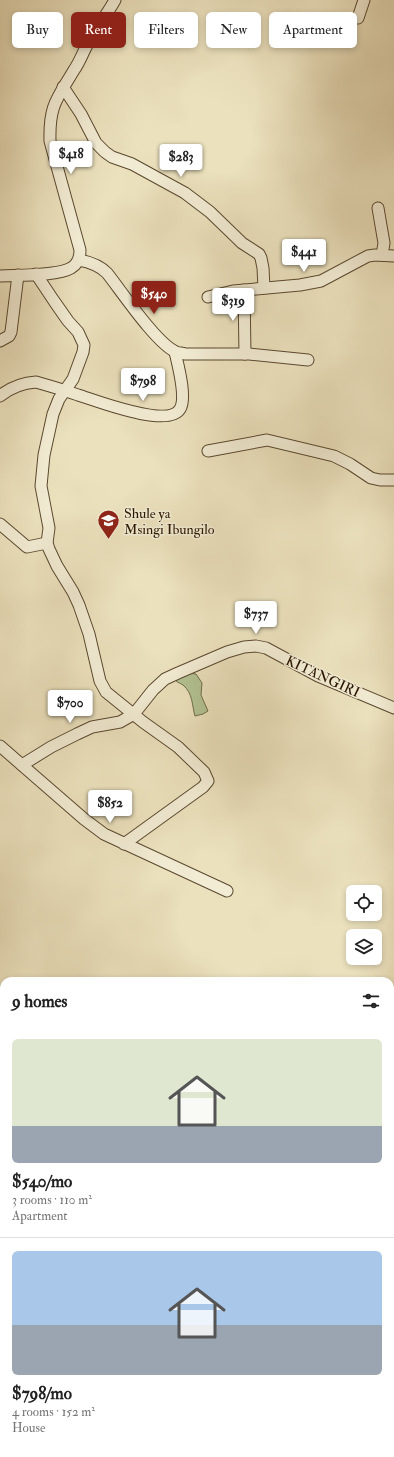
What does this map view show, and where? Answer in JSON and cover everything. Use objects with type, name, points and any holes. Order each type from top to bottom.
[{"type":"street","points":[[0,276],[36,274],[66,270],[77,263],[80,250],[50,141],[51,114],[56,100],[86,46],[116,0]]},
{"type":"street","points":[[358,18],[364,0]]},
{"type":"street","points":[[63,87],[81,114],[96,143],[105,152],[112,157],[132,164],[185,193],[210,212],[242,243],[259,254],[263,268],[264,288]]},
{"type":"street","points":[[378,208],[384,243],[382,255]]},
{"type":"street","points":[[208,296],[244,290],[300,285],[321,281],[344,270],[362,258],[375,255],[394,256]]},
{"type":"street","points":[[78,260],[90,262],[102,268],[161,341],[175,352],[185,354],[245,354],[308,360]]},
{"type":"street","points":[[36,274],[61,311],[78,332],[84,345],[83,352],[73,379],[59,399],[53,414],[44,455],[41,486],[49,528],[47,543],[57,566],[79,605],[89,634],[100,680],[106,692],[143,722],[178,747],[204,772],[208,781],[203,787],[124,844]]},
{"type":"street","points":[[0,341],[9,336],[11,332],[18,275]]},
{"type":"street","points":[[244,290],[245,354]]},
{"type":"street","points":[[0,396],[10,388],[29,382],[36,382],[130,412],[158,416],[176,414],[180,409],[183,399],[175,352]]},
{"type":"street","points":[[208,451],[267,440],[334,456],[350,464],[371,478],[380,480],[394,480]]},
{"type":"street","points":[[0,524],[27,547],[47,543]]},
{"type":"street","name":"KITANGIRI","points":[[22,765],[51,747],[92,727],[120,722],[134,714],[153,690],[165,679],[224,653],[244,647],[256,646],[266,648],[318,676],[394,708]]},
{"type":"street","points":[[0,746],[84,819],[104,834],[227,891]]},
{"type":"green space","points":[[188,673],[196,674],[202,683],[201,695],[208,711],[203,714],[195,716],[189,692],[183,685],[175,680]]},
{"type":"place","name":"Shule ya Msingi Ibungilo","points":[[109,540]]}]
